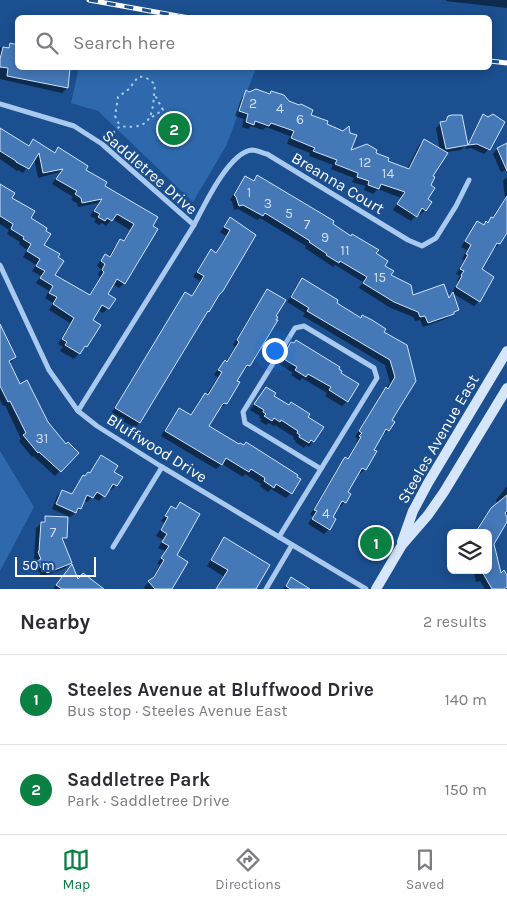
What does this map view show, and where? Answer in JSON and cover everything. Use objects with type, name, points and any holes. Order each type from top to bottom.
[{"type":"main road","name":"Steeles Avenue East","points":[[402,544],[413,511],[428,483],[507,351]]},
{"type":"main road","name":"Steeles Avenue East","points":[[376,589],[402,544],[444,492],[507,388]]},
{"type":"street","name":"Saddletree Drive","points":[[0,104],[74,126],[102,144],[194,225],[78,411]]},
{"type":"street","name":"Breanna Court","points":[[194,225],[228,167],[240,155],[252,150],[267,154],[408,240],[422,246],[436,238],[456,206],[469,180]]},
{"type":"street","name":"Bluffwood Drive","points":[[0,265],[49,370],[78,411],[97,426],[162,467],[366,589]]},
{"type":"street","points":[[279,537],[321,469],[377,378],[374,368],[304,326],[295,328],[243,412],[245,423],[321,469]]},
{"type":"street","points":[[113,547],[162,467]]},
{"type":"street","points":[[266,589],[292,545]]},
{"type":"path","points":[[120,126],[114,116],[118,97],[130,90],[138,77],[143,76],[156,85],[150,119]]},
{"type":"path","points":[[120,126],[138,128],[163,110],[156,96],[154,97]]},
{"type":"path","points":[[113,133],[120,126]]},
{"type":"shaded area","points":[[79,70],[255,70],[226,146],[193,202],[98,111],[71,103]]},
{"type":"shaded area","points":[[0,451],[34,507],[0,571]]},
{"type":"building","points":[[10,43],[15,44],[15,70],[70,70],[68,88],[7,76],[8,68],[0,67],[0,59],[3,47],[9,48]]},
{"type":"building","points":[[256,89],[270,94],[271,91],[284,95],[289,101],[313,110],[311,115],[328,121],[327,124],[343,131],[349,126],[350,133],[357,135],[351,150],[367,144],[377,150],[376,153],[389,158],[388,161],[409,169],[424,139],[448,153],[433,176],[435,177],[431,185],[435,188],[428,199],[432,202],[426,211],[422,208],[417,217],[397,204],[405,192],[381,184],[379,189],[368,185],[369,181],[357,177],[358,173],[335,164],[337,160],[313,151],[315,148],[291,138],[294,131],[271,123],[269,126],[255,121],[254,125],[246,122],[248,114],[239,111],[246,90],[249,92]]},
{"type":"building","points":[[483,114],[488,117],[493,114],[505,122],[490,150],[477,144],[468,145]]},
{"type":"building","points":[[462,115],[468,145],[446,149],[440,122],[446,121],[448,116]]},
{"type":"building","points":[[0,128],[29,146],[33,139],[55,153],[58,147],[88,166],[86,170],[107,182],[105,186],[158,217],[153,226],[158,229],[125,284],[117,279],[108,294],[116,299],[109,309],[102,305],[93,320],[101,325],[87,347],[85,346],[80,354],[65,345],[67,342],[62,339],[74,318],[53,304],[57,297],[49,293],[53,286],[40,278],[45,271],[36,266],[40,259],[27,251],[31,244],[11,229],[13,224],[0,216],[0,184],[15,193],[12,198],[35,211],[31,218],[47,228],[46,231],[51,234],[44,245],[60,254],[58,257],[64,261],[55,275],[90,295],[104,272],[102,270],[105,264],[101,261],[105,254],[110,257],[120,239],[124,241],[134,224],[117,214],[112,221],[107,218],[105,221],[98,217],[100,214],[94,211],[102,199],[82,203],[81,198],[75,194],[77,191],[56,179],[63,169],[43,173],[39,153],[29,169],[0,151]]},
{"type":"building","points":[[507,143],[507,171],[497,148]]},
{"type":"building","points":[[257,175],[334,221],[333,224],[351,236],[352,234],[379,250],[376,253],[388,261],[385,266],[394,271],[391,275],[411,285],[413,295],[444,284],[449,298],[453,292],[459,310],[454,312],[454,314],[428,323],[425,316],[420,317],[418,312],[394,302],[363,283],[367,277],[326,255],[310,241],[291,229],[265,213],[263,216],[243,205],[239,206],[234,195],[245,176],[254,181]]},
{"type":"building","points":[[507,196],[507,233],[500,244],[497,243],[482,269],[494,277],[480,302],[456,287],[464,271],[460,269],[471,245],[465,241],[477,221],[484,225],[486,221],[488,223]]},
{"type":"building","points":[[230,217],[256,235],[140,423],[115,408],[185,292],[192,296],[204,276],[197,272],[211,249],[216,253],[222,244],[230,230],[224,227]]},
{"type":"building","points":[[302,278],[338,300],[337,303],[361,318],[362,315],[372,320],[386,329],[384,332],[407,345],[416,381],[392,420],[395,422],[389,431],[386,429],[374,450],[377,451],[366,470],[362,468],[348,492],[351,494],[346,503],[342,501],[333,517],[336,519],[330,530],[312,519],[317,511],[314,510],[343,460],[345,457],[348,459],[361,437],[359,436],[362,433],[359,431],[386,387],[388,389],[395,377],[390,360],[307,311],[309,308],[291,297]]},
{"type":"building","points":[[267,289],[286,300],[276,316],[278,317],[276,320],[278,320],[250,366],[247,365],[237,381],[240,382],[227,404],[224,403],[222,405],[209,426],[239,444],[244,445],[246,442],[298,475],[297,477],[301,479],[292,494],[276,484],[274,488],[264,481],[265,478],[251,469],[249,472],[226,458],[222,465],[165,431],[179,408],[191,415],[205,393],[208,395],[222,372],[218,370],[225,360],[227,362],[239,342],[237,340]]},
{"type":"building","points":[[0,324],[16,357],[9,361],[20,384],[27,380],[48,422],[66,444],[68,442],[79,453],[61,472],[38,453],[23,435],[26,433],[0,386]]},
{"type":"building","points":[[296,340],[340,367],[341,373],[359,384],[348,402],[329,390],[331,387],[308,374],[306,377],[295,370],[297,367],[282,358],[291,342],[294,343]]},
{"type":"building","points":[[266,387],[276,393],[274,396],[289,405],[291,402],[310,414],[308,417],[324,427],[314,442],[311,440],[309,443],[299,437],[298,431],[281,420],[280,422],[274,418],[272,421],[264,416],[266,414],[263,412],[264,410],[254,404]]},
{"type":"building","points":[[101,455],[118,466],[114,472],[123,477],[117,486],[113,484],[105,497],[97,492],[93,498],[87,495],[81,509],[78,508],[76,513],[56,504],[62,490],[72,494],[83,475],[85,476],[88,472],[90,473]]},
{"type":"building","points":[[507,495],[507,511],[505,513],[507,522],[494,544],[501,573],[504,570],[507,575],[507,587],[504,589],[492,589],[483,574],[492,574],[492,529],[478,529],[491,508]]},
{"type":"building","points":[[180,502],[200,514],[177,555],[188,562],[172,589],[155,589],[148,581],[154,577],[164,560],[161,558],[169,546],[162,542],[167,534],[161,530],[168,517],[165,516],[171,506],[176,509]]},
{"type":"building","points":[[45,516],[68,517],[67,538],[62,538],[72,563],[47,573],[44,567],[41,568],[37,561],[41,559],[38,552],[41,522],[45,522]]},
{"type":"building","points":[[224,537],[270,565],[256,589],[216,589],[228,570],[211,560]]},
{"type":"building","points":[[72,564],[78,579],[83,573],[104,589],[62,589],[56,585]]},
{"type":"building","points":[[291,577],[310,589],[290,589],[286,586]]},
{"type":"railway","points":[[89,0],[172,15]]},
{"type":"railway","points":[[492,61],[507,63]]},
{"type":"place","name":"Saddletree Park","points":[[174,129]]},
{"type":"place","name":"Steeles Avenue at Bluffwood Drive","points":[[376,543]]}]
